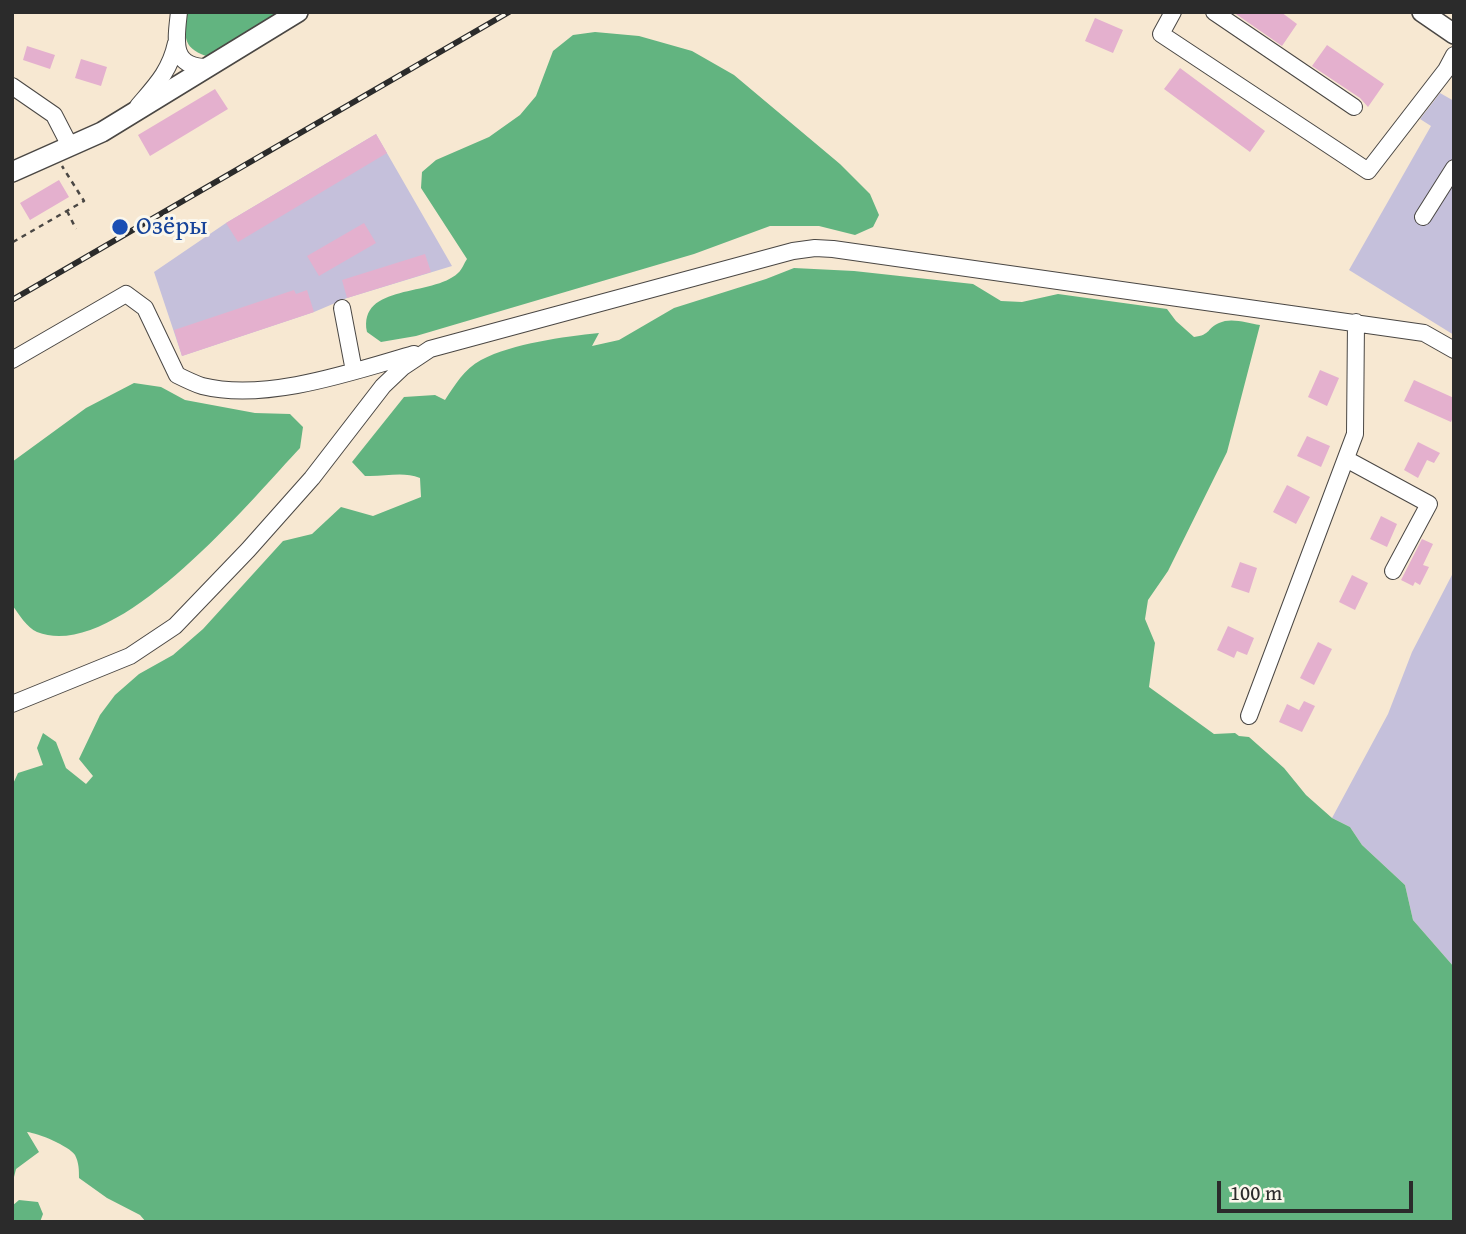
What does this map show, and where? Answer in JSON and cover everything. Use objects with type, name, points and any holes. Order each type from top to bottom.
[{"type":"main road","points":[[1422,12],[1454,34]]},
{"type":"main road","points":[[12,172],[130,116],[292,15]]},
{"type":"street","points":[[130,116],[166,74],[172,62],[179,12]]},
{"type":"street","points":[[1173,12],[1161,34],[1368,171],[1454,55]]},
{"type":"street","points":[[1214,12],[1354,107]]},
{"type":"street","points":[[176,43],[179,54],[190,65],[208,66]]},
{"type":"street","points":[[12,86],[54,115],[62,150]]},
{"type":"street","points":[[1423,217],[1454,168]]},
{"type":"street","points":[[12,360],[126,294],[145,308],[160,326],[177,375],[201,385],[233,391],[293,386],[715,271],[815,248],[1356,322],[1424,333],[1454,351]]},
{"type":"street","points":[[342,308],[354,371]]},
{"type":"street","points":[[1249,716],[1355,434],[1356,322]]},
{"type":"street","points":[[15,699],[130,656],[175,626],[303,488],[383,386],[403,367],[430,349]]},
{"type":"street","points":[[1346,459],[1429,504],[1393,570]]},
{"type":"path","points":[[12,242],[84,201],[62,150]]},
{"type":"path","points":[[66,211],[76,229]]},
{"type":"shaded area","points":[[1440,93],[1454,101],[1454,335],[1349,270],[1431,126],[1420,119]]},
{"type":"shaded area","points":[[376,134],[452,266],[347,298],[314,312],[182,356],[154,272],[226,223]]},
{"type":"shaded area","points":[[1454,571],[1454,967],[1413,920],[1405,885],[1362,845],[1350,827],[1332,818],[1388,714],[1412,652]]},
{"type":"green space","points":[[187,12],[281,12],[218,52],[206,56],[188,44]]},
{"type":"green space","points":[[595,32],[639,36],[692,51],[734,75],[840,164],[870,194],[879,215],[873,227],[855,235],[819,226],[770,226],[694,254],[416,336],[381,342],[367,332],[367,316],[374,305],[385,298],[447,280],[459,272],[467,259],[421,188],[422,172],[436,160],[489,137],[520,115],[536,96],[553,51],[573,35]]},
{"type":"green space","points":[[794,268],[854,271],[973,284],[1001,301],[1022,302],[1058,294],[1167,309],[1194,337],[1203,335],[1215,325],[1229,320],[1260,325],[1227,452],[1168,571],[1148,600],[1145,619],[1155,643],[1149,687],[1214,734],[1235,733],[1249,737],[1284,768],[1306,795],[1332,818],[1350,827],[1362,845],[1405,885],[1413,920],[1454,967],[1454,1222],[146,1222],[140,1215],[107,1198],[79,1178],[77,1161],[72,1151],[53,1140],[27,1132],[39,1152],[16,1169],[12,1185],[12,786],[18,773],[43,765],[37,748],[43,733],[56,742],[66,768],[86,784],[93,776],[79,759],[100,715],[115,695],[139,674],[173,655],[203,629],[283,541],[312,534],[341,507],[373,516],[421,497],[420,478],[400,475],[365,476],[352,462],[404,397],[435,395],[445,400],[470,368],[494,354],[539,342],[599,333],[592,346],[619,340],[674,308]]},
{"type":"green space","points":[[134,383],[161,387],[185,400],[255,413],[290,414],[303,427],[300,448],[216,538],[180,572],[142,602],[105,624],[69,635],[37,632],[12,605],[12,462],[86,408]]},
{"type":"green space","points":[[19,1200],[38,1202],[43,1214],[40,1222],[12,1222],[12,1206]]},
{"type":"building","points":[[1233,12],[1281,12],[1297,24],[1282,46]]},
{"type":"building","points":[[1095,18],[1123,30],[1113,53],[1085,41]]},
{"type":"building","points":[[1327,45],[1384,84],[1368,107],[1360,98],[1312,66]]},
{"type":"building","points":[[27,46],[55,55],[50,69],[23,60]]},
{"type":"building","points":[[81,59],[107,67],[101,86],[75,78]]},
{"type":"building","points":[[1180,68],[1265,131],[1250,152],[1164,89]]},
{"type":"building","points":[[215,89],[228,109],[150,156],[138,135]]},
{"type":"building","points":[[376,134],[387,153],[238,242],[226,223]]},
{"type":"building","name":"Озёры","points":[[59,180],[69,197],[30,220],[20,203]]},
{"type":"building","points":[[364,223],[376,243],[319,276],[307,256]]},
{"type":"building","points":[[425,254],[431,272],[347,298],[342,280]]},
{"type":"building","points":[[294,290],[296,294],[307,290],[314,312],[182,356],[174,330]]},
{"type":"building","points":[[1320,370],[1339,378],[1327,406],[1308,397]]},
{"type":"building","points":[[1414,380],[1454,398],[1454,415],[1451,422],[1404,401]]},
{"type":"building","points":[[1307,436],[1330,446],[1321,467],[1297,456]]},
{"type":"building","points":[[1418,442],[1440,453],[1434,463],[1427,460],[1418,478],[1404,470]]},
{"type":"building","points":[[1287,485],[1310,497],[1296,524],[1273,512]]},
{"type":"building","points":[[1381,516],[1397,524],[1387,547],[1370,539]]},
{"type":"building","points":[[1422,539],[1433,544],[1423,565],[1429,567],[1420,585],[1415,582],[1413,586],[1401,580]]},
{"type":"building","points":[[1240,562],[1257,568],[1249,593],[1231,587]]},
{"type":"building","points":[[1352,575],[1368,583],[1355,610],[1339,602]]},
{"type":"building","points":[[1228,626],[1254,638],[1247,655],[1237,651],[1234,658],[1217,650]]},
{"type":"building","points":[[1318,642],[1332,649],[1314,685],[1300,678]]},
{"type":"building","points":[[1304,701],[1315,706],[1302,732],[1279,722],[1287,704],[1299,710]]},
{"type":"railway","points":[[12,300],[509,12]]},
{"type":"place","name":"Озёры","points":[[120,227]]}]
